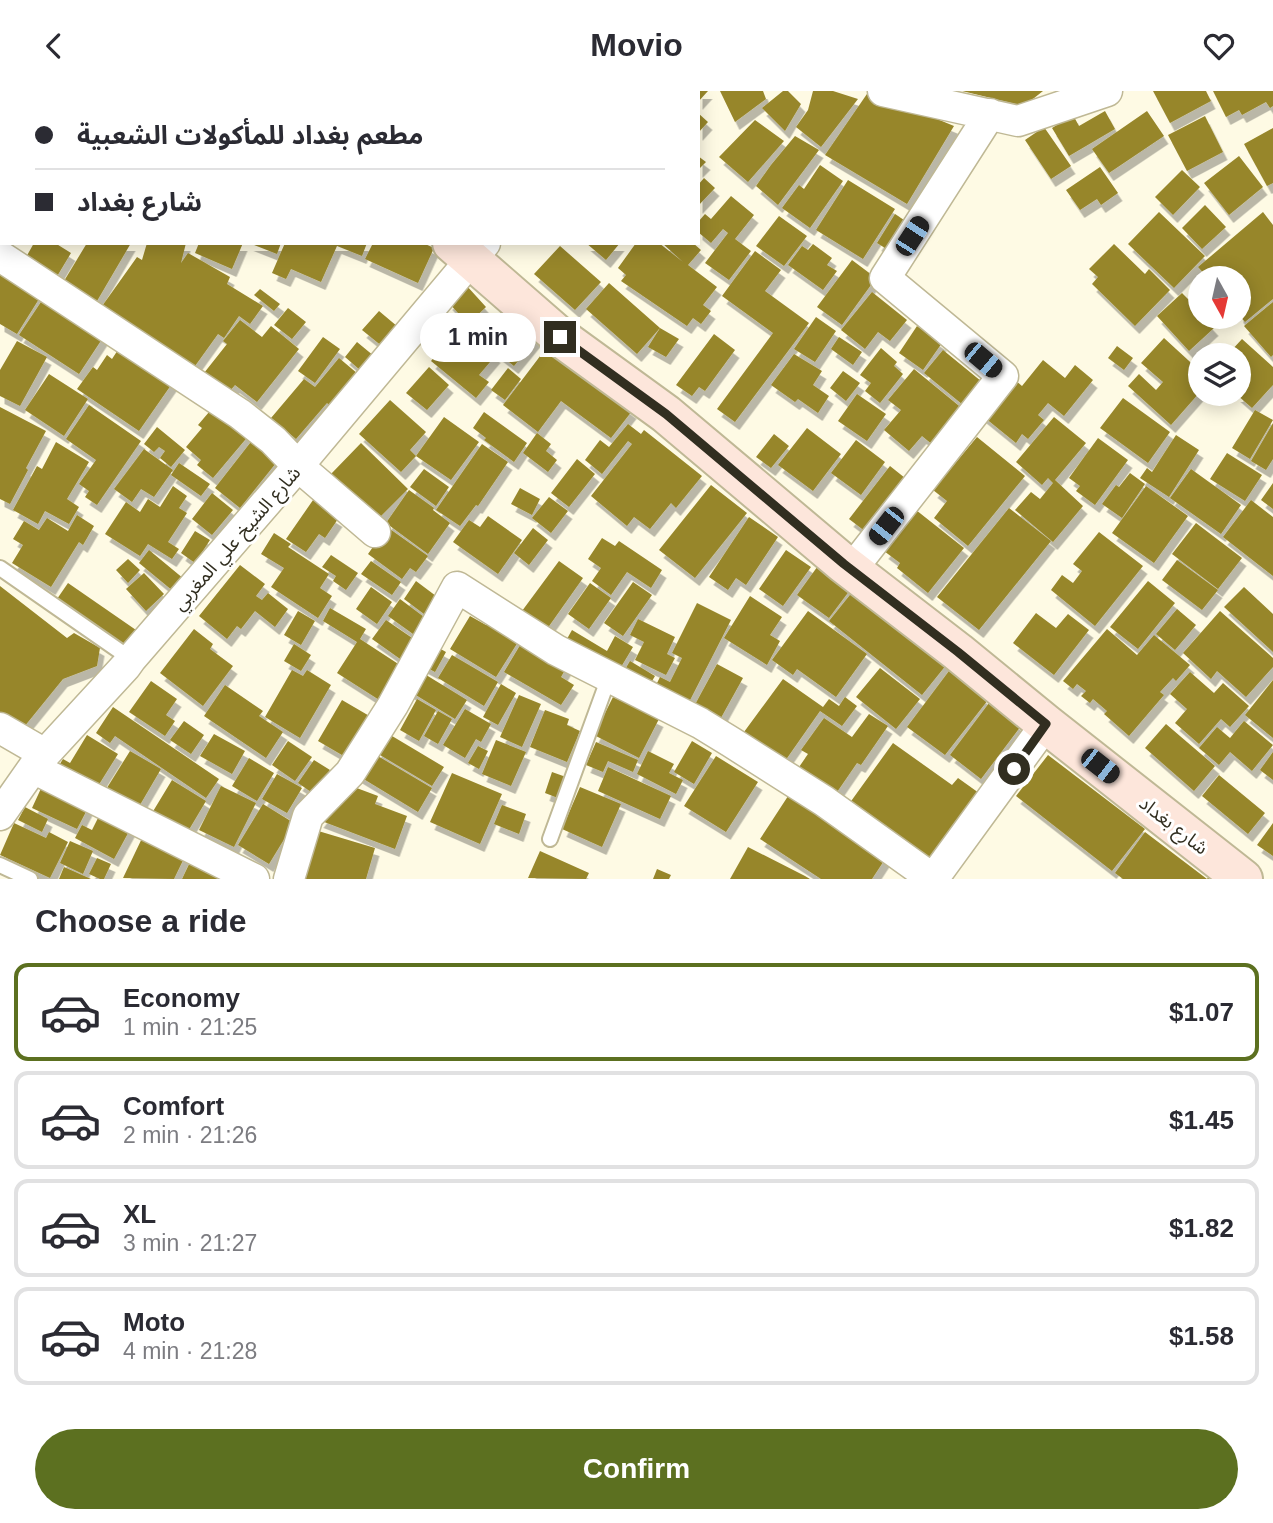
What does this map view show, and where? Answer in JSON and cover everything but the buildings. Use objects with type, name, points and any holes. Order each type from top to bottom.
[{"type":"main road","name":"شارع بغداد","points":[[470,249],[560,337],[666,414],[852,569],[1243,879]]},
{"type":"street","points":[[883,91],[1018,121],[1107,91]]},
{"type":"street","points":[[852,569],[1003,376],[884,278],[990,114]]},
{"type":"street","name":"شارع الشيخ علي المغربي","points":[[0,815],[39,761],[126,666],[298,465],[470,249]]},
{"type":"street","points":[[0,256],[240,414],[273,440],[375,532]]},
{"type":"street","points":[[289,879],[308,816],[350,773],[393,705],[457,587],[556,650],[700,723],[731,742],[824,801],[933,879],[1046,724]]},
{"type":"street","points":[[0,728],[39,761],[254,879]]},
{"type":"lane","points":[[0,568],[131,659]]},
{"type":"lane","points":[[551,839],[609,677]]},
{"type":"lane","points":[[0,865],[30,879]]},
{"type":"route","points":[[560,337],[666,414],[844,564],[1046,724],[1014,769]]}]
